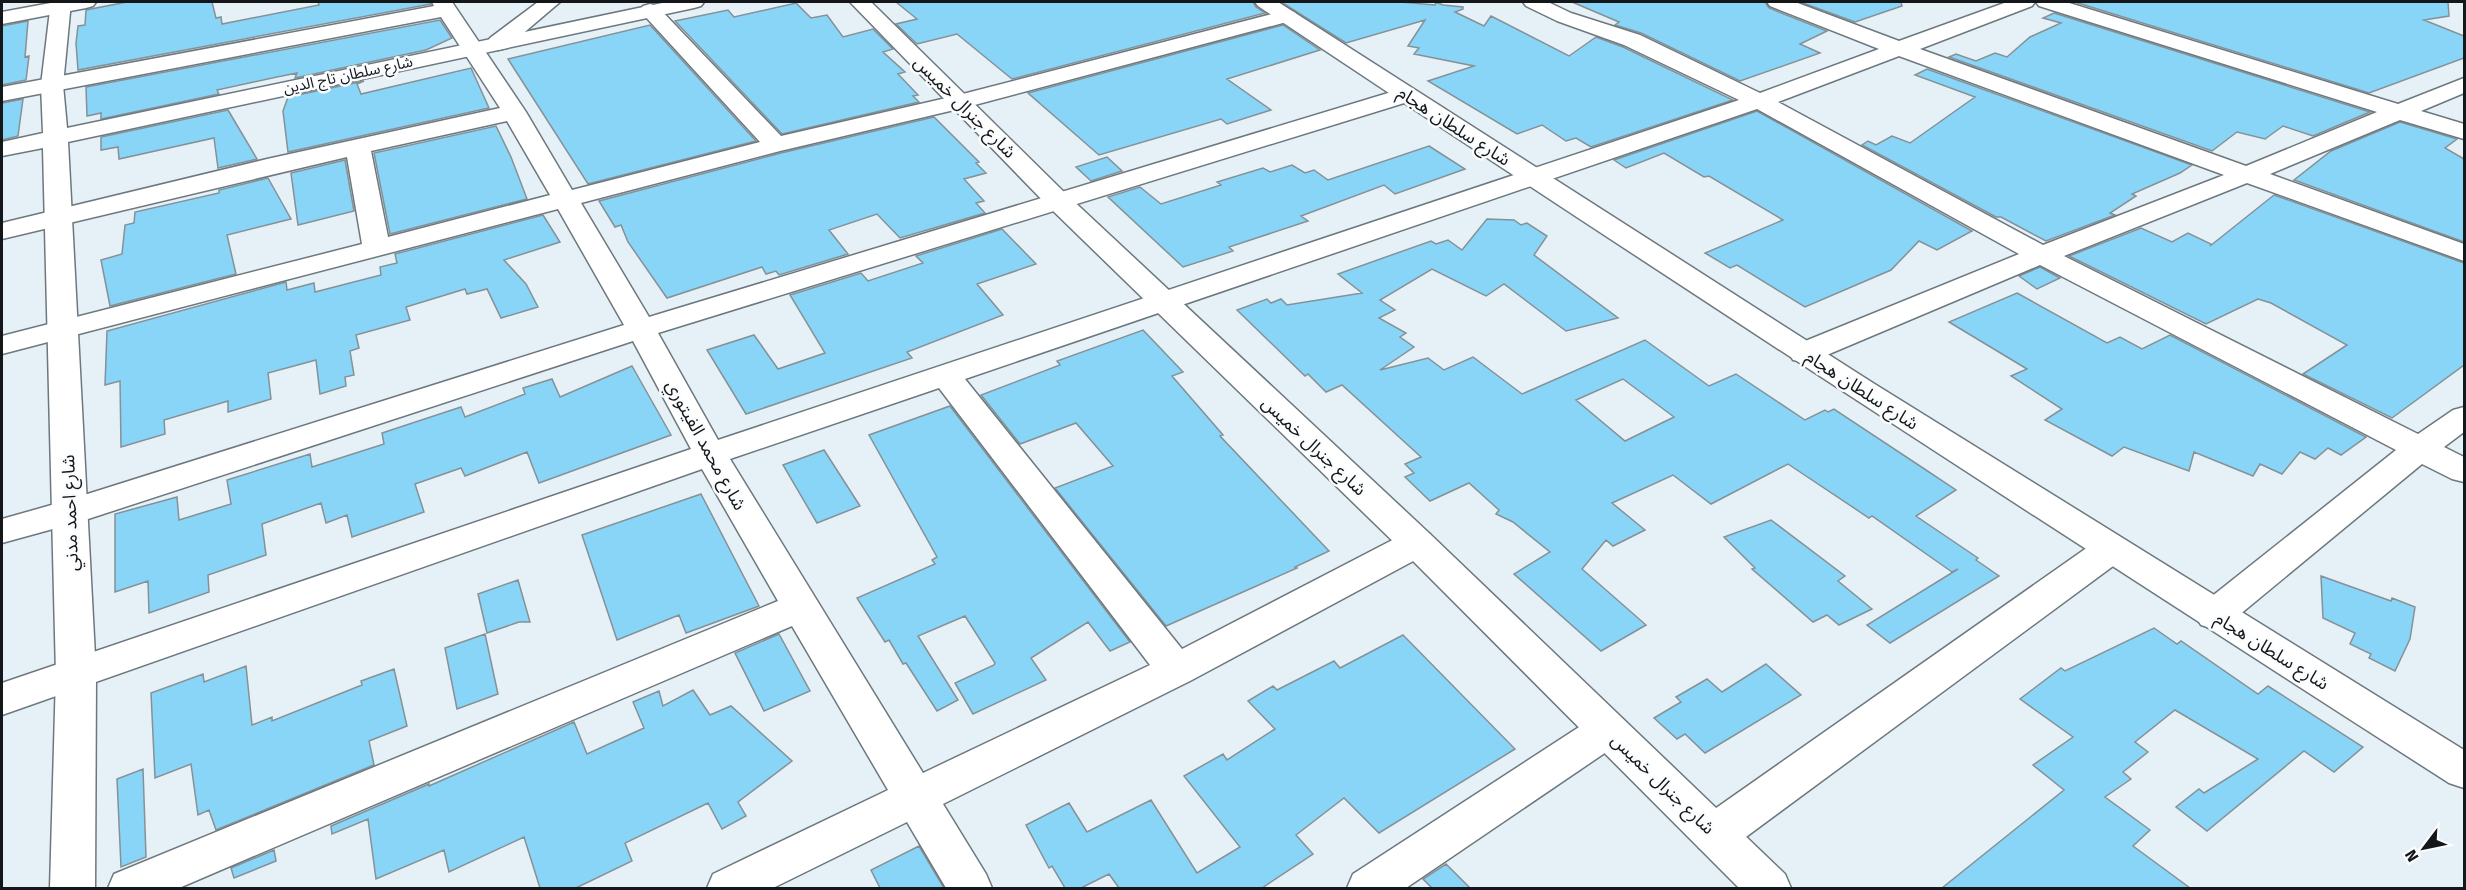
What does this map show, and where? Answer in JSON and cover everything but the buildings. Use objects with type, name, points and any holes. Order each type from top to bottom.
[{"type":"main road","points":[[2,18],[61,4],[86,2]]},
{"type":"main road","points":[[485,45],[550,2]]},
{"type":"main road","name":"شارع سلطان تاج الدين","points":[[2,148],[694,2]]},
{"type":"main road","name":"شارع جنرال خميس","points":[[860,2],[1057,200],[1417,543],[1769,888]]},
{"type":"main road","points":[[1533,2],[1564,17],[1632,40],[1759,101],[2041,255],[2464,471]]},
{"type":"main road","points":[[1777,2],[1897,48],[2464,253]]},
{"type":"main road","points":[[2,699],[710,454],[1759,101],[2025,2]]},
{"type":"main road","points":[[2046,2],[2464,132]]},
{"type":"main road","name":"شارع احمد مدني","points":[[61,4],[52,85],[60,218],[76,675],[74,888]]},
{"type":"main road","points":[[2,94],[445,5]]},
{"type":"main road","name":"شارع محمد الفيتوري","points":[[445,5],[485,45],[514,112],[641,328],[710,454],[913,798],[970,888]]},
{"type":"main road","points":[[7,345],[64,328],[777,145],[959,102],[1276,9]]},
{"type":"main road","name":"شارع سلطان هجام","points":[[1276,9],[1532,178],[1804,353],[2214,615],[2464,771]]},
{"type":"main road","points":[[650,10],[777,145]]},
{"type":"main road","points":[[1804,353],[2041,255],[2246,175],[2464,84]]},
{"type":"main road","points":[[2,531],[70,512],[641,328],[1407,95]]},
{"type":"main road","points":[[2,231],[514,112]]},
{"type":"main road","points":[[358,147],[376,248]]},
{"type":"main road","points":[[946,375],[1176,670]]},
{"type":"main road","points":[[2214,615],[2420,448],[2464,417]]},
{"type":"main road","points":[[729,888],[1176,670],[1417,543]]},
{"type":"main road","points":[[1715,834],[2111,549]]},
{"type":"main road","points":[[130,888],[800,608]]},
{"type":"main road","points":[[1369,888],[1607,730]]}]
